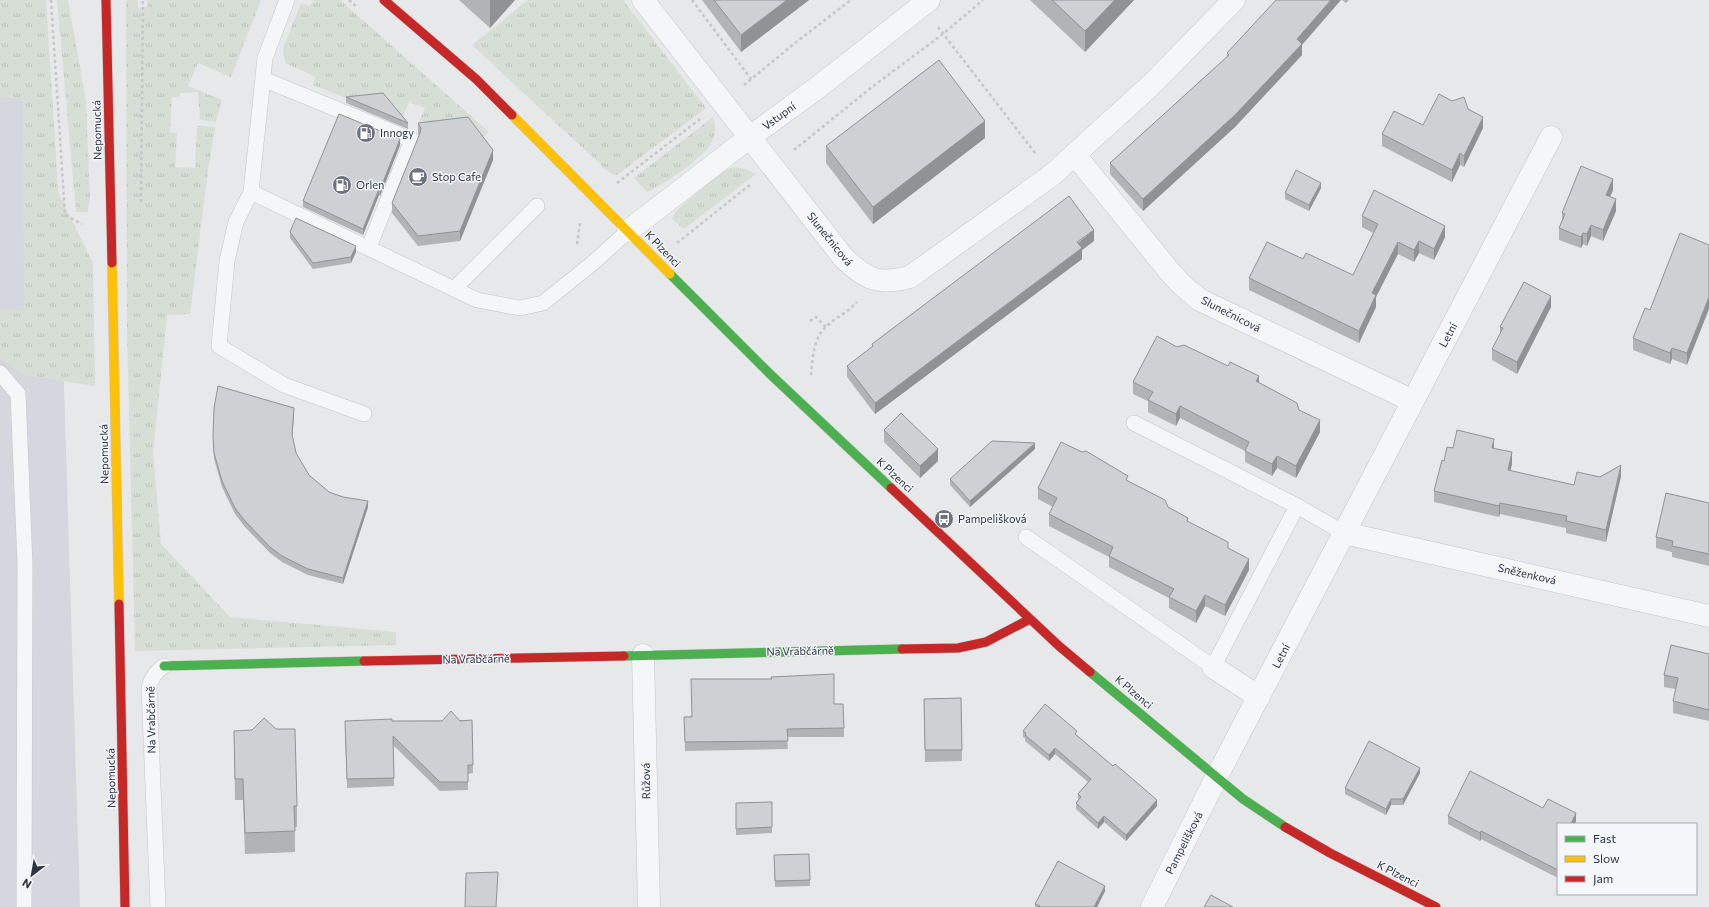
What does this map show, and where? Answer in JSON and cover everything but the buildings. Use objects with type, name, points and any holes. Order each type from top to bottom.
[{"type":"street","name":"Nepomucká","points":[[106,0],[125,907]]},
{"type":"street","name":"K Plzenci","points":[[384,0],[476,79],[770,374],[1059,646],[1243,799],[1279,823],[1330,853],[1436,907]]},
{"type":"street","name":"Slunečnicová","points":[[643,0],[843,257],[857,272],[875,280],[894,281],[910,277],[1052,175],[1152,84],[1234,0]]},
{"type":"street","name":"Vstupní","points":[[628,231],[817,88],[925,3]]},
{"type":"street","name":"Letní","points":[[1216,778],[1551,137]]},
{"type":"street","name":"Slunečnicová","points":[[1075,155],[1170,272],[1182,285],[1200,300],[1413,401]]},
{"type":"street","name":"Sněženková","points":[[1344,533],[1709,616]]},
{"type":"street","name":"Na Vrabčárně","points":[[164,666],[958,648],[986,642],[1030,619]]},
{"type":"street","name":"Růžová","points":[[643,655],[649,907]]},
{"type":"street","points":[[1213,667],[1259,697]]},
{"type":"street","name":"Pampelišková","points":[[1152,907],[1216,778]]},
{"type":"lane","points":[[287,0],[265,58],[251,192],[236,222],[227,261],[219,346],[284,385],[364,414]]},
{"type":"lane","points":[[263,80],[412,140],[369,247]]},
{"type":"lane","points":[[251,192],[369,247],[477,300],[520,308],[543,303],[594,262],[628,231]]},
{"type":"lane","points":[[454,289],[537,206]]},
{"type":"lane","points":[[0,373],[18,394],[25,571],[24,907]]},
{"type":"lane","points":[[1134,423],[1297,506],[1344,533]]},
{"type":"lane","points":[[1026,537],[1213,667],[1297,506]]},
{"type":"lane","name":"Na Vrabčárně","points":[[158,907],[149,688],[151,679],[156,671],[164,666]]},
{"type":"path","points":[[51,0],[64,215],[111,240]]},
{"type":"path","points":[[141,202],[143,0]]},
{"type":"path","points":[[692,0],[751,79]]},
{"type":"path","points":[[656,260],[773,168],[872,87],[943,34],[984,0]]},
{"type":"path","points":[[925,3],[943,34],[1052,175]]},
{"type":"path","points":[[806,407],[818,337],[826,327],[851,309],[875,280]]},
{"type":"path","points":[[810,321],[816,317],[826,327]]},
{"type":"shaded area","points":[[0,39],[51,79],[58,192],[80,907],[0,907]]},
{"type":"green space","points":[[0,0],[46,0],[58,192],[93,263],[95,386],[23,375],[0,358],[0,309],[24,310],[23,98],[0,98]]},
{"type":"green space","points":[[57,0],[68,0],[86,101],[90,197],[88,212],[76,212]]},
{"type":"green space","points":[[126,0],[138,0],[138,8],[147,7],[147,0],[261,0],[231,77],[198,63],[188,86],[222,100],[216,122],[200,120],[198,92],[180,93],[180,97],[172,97],[170,132],[177,133],[175,167],[195,168],[197,126],[215,127],[190,314],[167,315],[153,453],[161,544],[230,617],[396,632],[396,645],[135,651],[127,331]]},
{"type":"green space","points":[[314,0],[340,0],[489,132],[480,139],[427,131],[417,127],[425,108],[409,102],[401,120],[313,85],[316,77],[285,63],[283,48],[301,3],[310,6]]},
{"type":"green space","points":[[528,0],[623,0],[706,108],[617,175],[611,174],[472,45]]},
{"type":"green space","points":[[713,117],[715,132],[708,147],[702,155],[683,170],[647,192],[634,178]]},
{"type":"green space","points":[[734,167],[746,169],[756,174],[684,229],[672,219],[676,211],[721,172]]},
{"type":"traffic: fast","points":[[670,274],[770,374],[891,488]]},
{"type":"traffic: fast","points":[[624,656],[902,649]]},
{"type":"traffic: fast","points":[[164,666],[364,661]]},
{"type":"traffic: fast","points":[[1090,672],[1243,799],[1285,827]]},
{"type":"traffic: slow","points":[[512,115],[670,274]]},
{"type":"traffic: slow","points":[[112,263],[119,604]]},
{"type":"traffic: jam","points":[[106,0],[112,263]]},
{"type":"traffic: jam","points":[[384,0],[476,79],[512,115]]},
{"type":"traffic: jam","points":[[891,488],[1059,646],[1090,672]]},
{"type":"traffic: jam","points":[[119,604],[125,907]]},
{"type":"traffic: jam","points":[[902,649],[958,648],[986,642],[1030,619]]},
{"type":"traffic: jam","points":[[364,661],[624,656]]},
{"type":"traffic: jam","points":[[1285,827],[1330,853],[1436,907]]},
{"type":"place","name":"Innogy","points":[[366,133]]},
{"type":"place","name":"Stop Cafe","points":[[418,177]]},
{"type":"place","name":"Orlen","points":[[342,185]]},
{"type":"place","name":"Pampelišková","points":[[944,519]]}]
